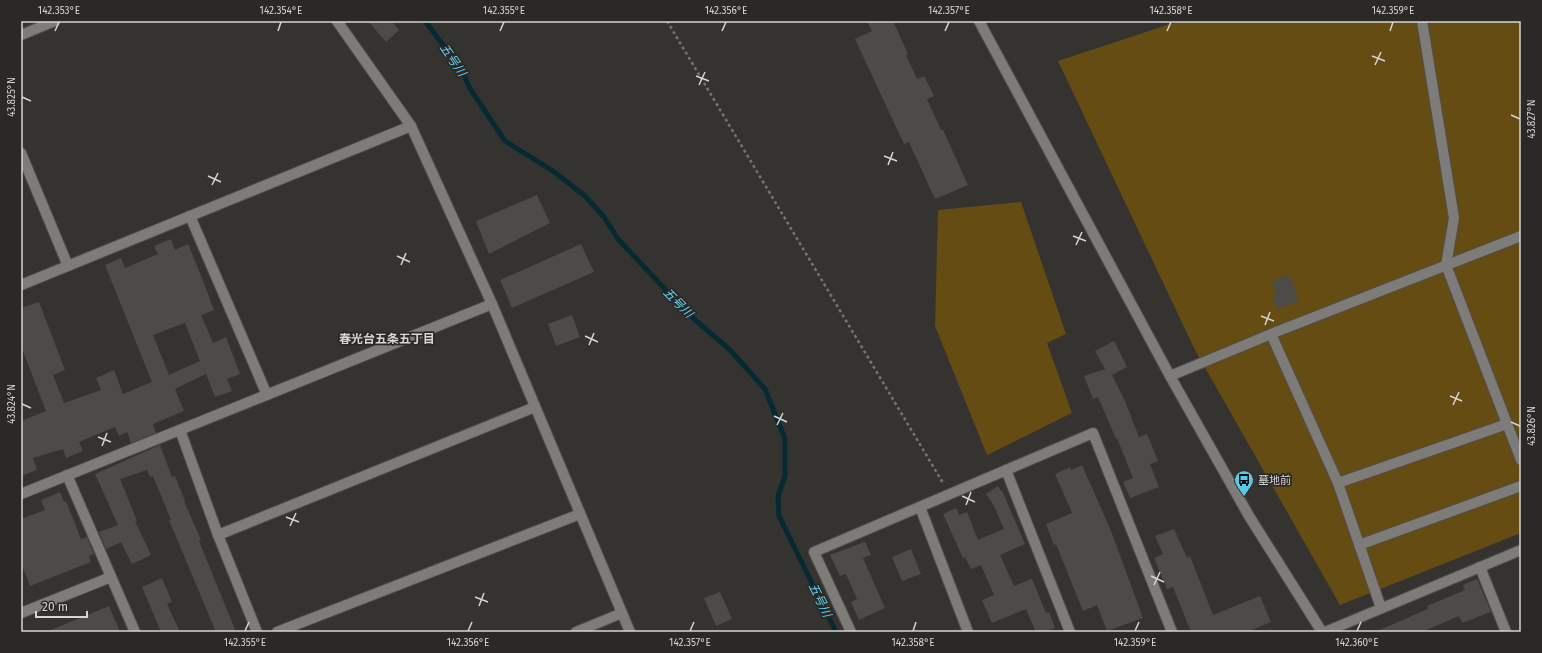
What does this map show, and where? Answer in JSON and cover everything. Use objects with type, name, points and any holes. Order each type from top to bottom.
[{"type":"street","points":[[21,35],[56,21]]},
{"type":"street","points":[[336,21],[411,126],[492,304],[630,632]]},
{"type":"street","points":[[979,21],[1170,376],[1249,516],[1323,632],[1521,550]]},
{"type":"street","points":[[1422,21],[1454,218],[1446,265],[1521,460]]},
{"type":"street","points":[[21,285],[411,126]]},
{"type":"street","points":[[21,153],[68,266]]},
{"type":"street","points":[[190,216],[267,395]]},
{"type":"street","points":[[1170,376],[1271,334],[1521,236]]},
{"type":"street","points":[[21,494],[492,304]]},
{"type":"street","points":[[1271,334],[1338,483],[1381,608]]},
{"type":"street","points":[[218,535],[535,407]]},
{"type":"street","points":[[1338,483],[1507,424]]},
{"type":"street","points":[[180,430],[218,535],[256,632]]},
{"type":"street","points":[[851,632],[814,552],[1093,433],[1172,632]]},
{"type":"street","points":[[1006,470],[1070,632]]},
{"type":"street","points":[[67,475],[135,632]]},
{"type":"street","points":[[1359,545],[1521,486]]},
{"type":"street","points":[[920,507],[968,632]]},
{"type":"street","points":[[277,632],[580,514]]},
{"type":"street","points":[[1480,567],[1506,632]]},
{"type":"street","points":[[21,613],[111,577]]},
{"type":"street","points":[[576,632],[622,613]]},
{"type":"path","points":[[667,21],[949,494]]},
{"type":"shaded area","points":[[1179,21],[1521,21],[1521,533],[1340,605],[1195,350],[1058,61]]},
{"type":"shaded area","points":[[1021,202],[1066,334],[1047,343],[1072,413],[987,455],[935,326],[938,210]]},
{"type":"building","points":[[368,21],[391,21],[399,30],[386,42]]},
{"type":"building","points":[[867,21],[893,21],[908,54],[906,55],[917,79],[924,76],[934,96],[927,99],[968,185],[935,199],[909,142],[904,144],[855,39],[872,31]]},
{"type":"building","points":[[537,195],[550,223],[489,254],[476,221]]},
{"type":"building","points":[[171,239],[175,250],[188,244],[214,310],[201,315],[213,343],[226,337],[240,374],[227,379],[232,391],[215,397],[206,374],[175,389],[184,411],[153,424],[156,433],[131,443],[127,432],[119,436],[115,427],[79,442],[83,451],[66,458],[63,449],[33,458],[37,470],[21,476],[21,421],[46,411],[21,346],[21,308],[39,302],[65,370],[53,375],[64,403],[101,390],[96,378],[114,370],[123,394],[152,382],[105,265],[121,258],[125,268],[158,254],[154,246]],"holes":[[[185,323],[200,361],[169,375],[153,335]]]},
{"type":"building","points":[[581,244],[594,272],[512,308],[500,280]]},
{"type":"building","points":[[1289,275],[1299,301],[1277,309],[1272,296],[1277,294],[1272,281]]},
{"type":"building","points":[[572,315],[580,337],[556,346],[548,324]]},
{"type":"building","points":[[1114,341],[1127,367],[1112,375],[1125,401],[1139,437],[1147,434],[1158,461],[1150,464],[1159,487],[1130,498],[1123,482],[1133,478],[1098,397],[1093,399],[1084,376],[1105,369],[1095,351]]},
{"type":"building","points":[[160,445],[172,477],[175,476],[201,540],[199,541],[236,632],[216,632],[169,520],[171,520],[153,476],[150,477],[147,470],[120,479],[137,521],[135,521],[151,555],[132,564],[121,542],[106,549],[99,532],[118,525],[95,474]]},
{"type":"building","points":[[1082,465],[1111,531],[1143,618],[1107,631],[1097,605],[1083,611],[1056,544],[1054,545],[1046,524],[1072,513],[1055,474],[1070,467],[1071,470]]},
{"type":"building","points":[[998,486],[1003,493],[1025,544],[1000,555],[1014,586],[1032,579],[1046,613],[1049,612],[1055,628],[1045,632],[1036,632],[1026,609],[992,623],[982,600],[994,595],[981,565],[971,569],[965,557],[963,558],[943,514],[956,508],[959,515],[967,512],[978,540],[1004,529],[993,504],[986,494]]},
{"type":"building","points":[[60,492],[64,502],[66,501],[81,539],[87,537],[94,554],[89,556],[91,562],[30,586],[21,563],[21,519],[45,510],[41,500]]},
{"type":"building","points":[[1174,529],[1187,558],[1190,556],[1213,615],[1260,596],[1271,622],[1247,632],[1191,632],[1173,587],[1167,589],[1154,558],[1163,554],[1155,536]]},
{"type":"building","points":[[865,542],[871,555],[863,558],[885,608],[859,620],[851,602],[857,599],[846,574],[840,576],[830,555]]},
{"type":"building","points":[[911,549],[921,574],[902,581],[892,557]]},
{"type":"building","points":[[162,578],[172,602],[167,604],[180,632],[161,632],[142,587]]},
{"type":"building","points":[[1477,579],[1491,612],[1462,623],[1459,616],[1422,632],[1375,632],[1428,609],[1427,606],[1465,590],[1463,585]]},
{"type":"building","points":[[720,592],[732,619],[716,626],[704,598]]},
{"type":"building","points":[[109,606],[120,632],[46,632]]},
{"type":"waterway","name":"五号川","points":[[425,21],[462,70],[469,87],[505,141],[553,171],[585,196],[604,217],[618,239],[678,305],[730,350],[765,389],[785,439],[785,476],[778,496],[779,516],[836,632]]},
{"type":"place","name":"墓地前","points":[[1244,497]]},
{"type":"district","name":"春光台五条五丁目","points":[[387,339]]}]
